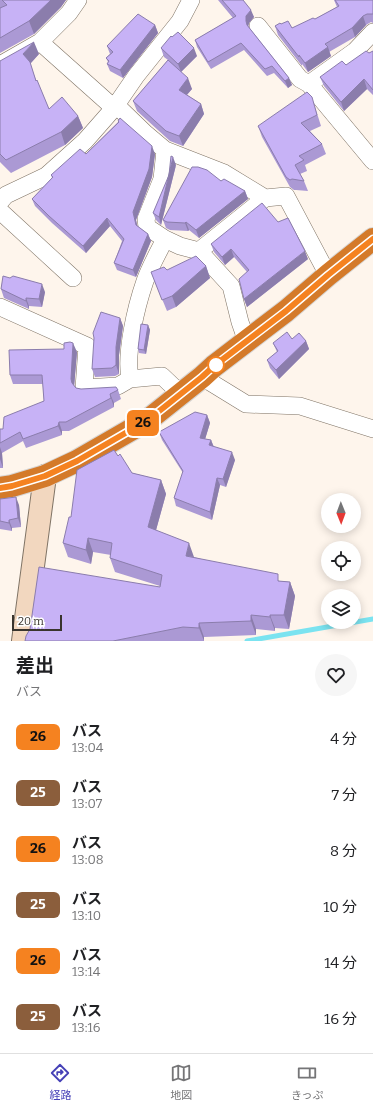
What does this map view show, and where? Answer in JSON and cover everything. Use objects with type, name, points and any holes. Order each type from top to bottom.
[{"type":"highway","points":[[0,488],[45,476],[77,461],[148,420],[182,394],[214,366],[286,311],[373,239]]},
{"type":"street","points":[[0,65],[40,42],[69,13],[78,0]]},
{"type":"street","points":[[2,196],[46,176],[85,141],[115,106],[136,76],[180,21],[191,0]]},
{"type":"street","points":[[258,26],[300,79],[308,84],[373,162]]},
{"type":"street","points":[[308,84],[355,51],[373,32]]},
{"type":"street","points":[[40,42],[165,150],[224,173],[265,198]]},
{"type":"street","points":[[165,150],[162,179],[146,219],[147,227],[165,239],[180,246],[199,251],[231,286],[240,322],[247,342]]},
{"type":"street","points":[[199,251],[265,198],[286,196],[328,275]]},
{"type":"street","points":[[0,211],[73,278]]},
{"type":"street","points":[[130,379],[130,349],[136,316],[146,281],[165,239]]},
{"type":"street","points":[[0,308],[87,346],[84,388],[118,386],[130,379],[162,376],[182,394]]},
{"type":"street","points":[[202,377],[246,404],[300,406],[373,429]]},
{"type":"street","points":[[23,641],[45,476]]},
{"type":"building","points":[[2,0],[51,0],[29,21],[0,38],[0,8],[7,5]]},
{"type":"building","points":[[222,0],[243,0],[251,10],[246,16],[247,25],[289,78],[285,81],[272,66],[265,69],[241,43],[208,62],[195,40],[236,16]]},
{"type":"building","points":[[335,0],[373,0],[373,14],[363,16],[352,28],[325,44],[328,47],[305,63],[275,26],[288,21],[292,28],[313,18],[315,19],[339,6]]},
{"type":"building","points":[[138,14],[155,25],[120,70],[107,64],[109,61],[106,58],[113,52],[107,46]]},
{"type":"building","points":[[178,32],[194,48],[178,64],[161,48],[171,36],[172,37]]},
{"type":"building","points":[[34,42],[23,54],[30,62],[36,81],[37,80],[49,109],[62,97],[78,116],[61,132],[6,160],[0,154],[0,61]]},
{"type":"building","points":[[366,51],[369,53],[373,51],[373,90],[364,79],[341,102],[320,77],[342,61],[346,65]]},
{"type":"building","points":[[168,60],[188,78],[179,90],[201,104],[179,136],[166,131],[133,101]]},
{"type":"building","points":[[307,92],[312,97],[317,115],[301,123],[322,144],[299,156],[304,160],[295,165],[304,181],[290,180],[286,177],[258,126]]},
{"type":"building","points":[[120,118],[152,146],[149,169],[133,212],[136,225],[148,234],[133,270],[114,263],[124,239],[107,218],[83,246],[32,199],[53,177],[51,175],[80,149],[86,154],[119,122],[118,121]]},
{"type":"building","points":[[171,156],[173,157],[169,173]]},
{"type":"building","points":[[192,167],[207,170],[221,181],[224,179],[245,191],[196,230],[186,222],[167,222],[163,220]]},
{"type":"building","points":[[169,176],[159,217],[153,213]]},
{"type":"building","points":[[262,203],[278,222],[288,218],[305,251],[244,299],[239,279],[249,270],[231,249],[222,257],[211,244]]},
{"type":"building","points":[[196,256],[206,266],[172,296],[162,300],[151,272],[164,267],[167,270]]},
{"type":"building","points":[[3,276],[10,278],[13,276],[42,284],[39,299],[26,298],[26,301],[1,289]]},
{"type":"building","points":[[101,312],[120,318],[116,347],[116,365],[112,368],[92,369],[93,333]]},
{"type":"building","points":[[141,324],[148,325],[144,350],[138,349]]},
{"type":"building","points":[[287,332],[292,339],[299,333],[306,341],[276,370],[267,360],[278,351],[273,343]]},
{"type":"building","points":[[64,343],[73,343],[71,379],[76,388],[116,387],[118,390],[110,394],[111,398],[66,422],[59,422],[58,426],[23,439],[20,432],[0,443],[0,429],[3,429],[4,417],[44,401],[42,375],[10,375],[9,350],[64,349]]},
{"type":"building","points":[[195,412],[207,415],[200,438],[211,440],[209,445],[232,452],[223,479],[217,478],[210,512],[174,498],[183,471],[159,432]]},
{"type":"building","points":[[114,450],[118,456],[120,454],[132,473],[161,480],[148,527],[189,543],[186,556],[278,574],[278,581],[290,582],[284,615],[270,615],[270,617],[251,615],[251,621],[199,623],[199,628],[183,627],[113,641],[25,641],[30,629],[39,567],[160,587],[162,575],[110,558],[112,543],[88,538],[86,550],[63,543],[69,517],[71,517],[77,470]]},
{"type":"building","points":[[16,497],[18,518],[9,520],[9,523],[0,521],[0,499]]},
{"type":"waterway","points":[[247,641],[373,619]]},
{"type":"bus line","name":"26","points":[[0,488],[45,476],[77,461],[148,420],[214,366],[286,311],[373,239]]}]
